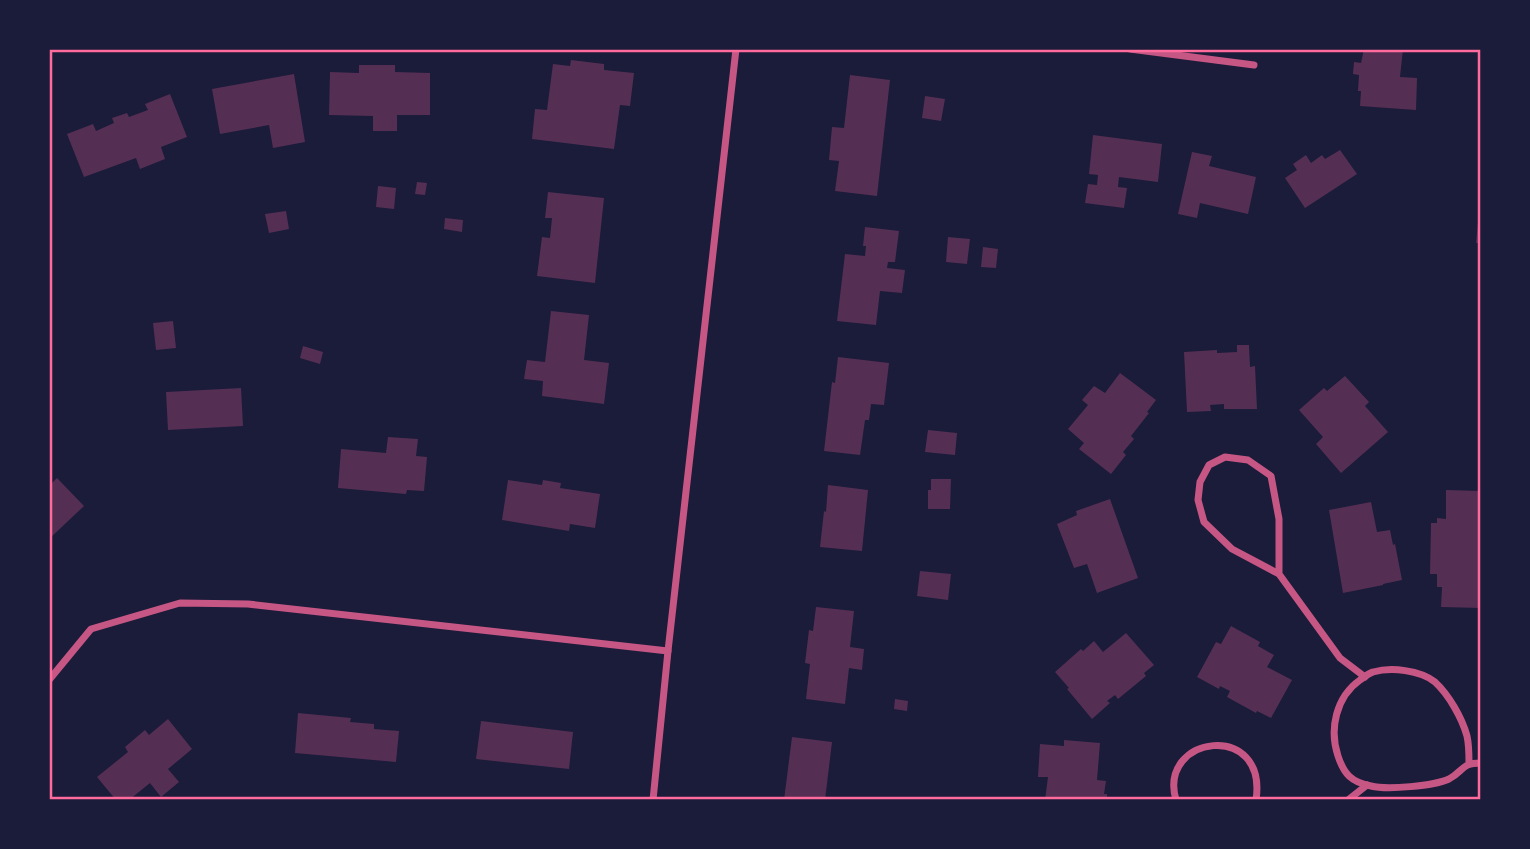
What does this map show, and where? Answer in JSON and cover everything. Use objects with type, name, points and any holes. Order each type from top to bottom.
[{"type":"street","points":[[653,800],[736,49]]},
{"type":"street","points":[[1130,49],[1254,65]]},
{"type":"street","points":[[1279,575],[1279,519],[1271,476],[1248,460],[1225,457],[1209,465],[1200,482],[1198,500],[1204,522],[1232,549],[1279,575],[1340,658],[1365,677]]},
{"type":"street","points":[[49,680],[91,629],[180,604],[248,604],[668,651]]},
{"type":"street","points":[[1469,763],[1468,737],[1460,718],[1434,681],[1414,673],[1393,670],[1372,672],[1354,684],[1341,702],[1334,722],[1334,744],[1345,774],[1367,785],[1390,788],[1432,785],[1450,778],[1469,763],[1481,763]]},
{"type":"street","points":[[1176,800],[1174,778],[1180,764],[1202,747],[1215,744],[1228,746],[1250,761],[1256,774],[1256,800]]},
{"type":"street","points":[[1348,800],[1367,785]]},
{"type":"building","points":[[1364,49],[1403,49],[1400,77],[1417,78],[1416,110],[1360,106],[1359,75],[1353,74],[1354,62],[1361,63]]},
{"type":"building","points":[[571,60],[604,64],[604,70],[634,73],[630,106],[620,105],[614,149],[532,139],[535,109],[547,110],[553,64],[570,66]]},
{"type":"building","points":[[359,65],[395,65],[395,72],[430,73],[430,115],[397,115],[397,131],[373,131],[373,116],[329,115],[330,72],[359,73]]},
{"type":"building","points":[[294,74],[305,142],[273,148],[269,125],[220,134],[212,89]]},
{"type":"building","points":[[850,75],[890,80],[877,196],[835,191],[839,161],[829,160],[832,127],[844,128]]},
{"type":"building","points":[[170,94],[187,137],[161,147],[165,159],[140,169],[136,158],[84,177],[67,134],[93,124],[96,131],[114,123],[112,118],[127,113],[129,117],[148,110],[145,104]]},
{"type":"building","points":[[925,96],[945,99],[941,121],[922,118]]},
{"type":"building","points":[[1093,135],[1162,144],[1158,182],[1119,177],[1118,187],[1127,188],[1124,208],[1085,203],[1088,184],[1097,185],[1098,175],[1089,174]]},
{"type":"building","points":[[1340,150],[1357,174],[1305,208],[1285,178],[1297,170],[1293,164],[1306,155],[1311,163],[1322,155],[1325,159]]},
{"type":"building","points":[[1192,152],[1212,156],[1209,166],[1256,177],[1248,214],[1200,203],[1197,218],[1178,214]]},
{"type":"building","points":[[417,182],[427,183],[425,195],[415,194]]},
{"type":"building","points":[[378,186],[396,188],[394,209],[376,207]]},
{"type":"building","points":[[548,192],[604,198],[595,283],[537,276],[542,237],[550,238],[552,218],[545,218]]},
{"type":"building","points":[[286,211],[289,229],[269,233],[265,214]]},
{"type":"building","points":[[1479,211],[1481,243],[1476,243]]},
{"type":"building","points":[[445,218],[463,220],[462,232],[444,229]]},
{"type":"building","points":[[865,227],[899,231],[895,262],[888,262],[887,268],[905,270],[902,293],[880,291],[876,325],[837,321],[845,254],[865,256]]},
{"type":"building","points":[[948,237],[970,239],[967,264],[946,262]]},
{"type":"building","points":[[983,247],[998,249],[996,268],[981,267]]},
{"type":"building","points":[[551,311],[589,315],[584,360],[609,363],[604,404],[542,396],[543,381],[524,379],[527,360],[545,362]]},
{"type":"building","points":[[173,321],[176,348],[156,350],[153,323]]},
{"type":"building","points":[[1237,345],[1249,345],[1250,367],[1255,366],[1257,409],[1224,409],[1224,404],[1210,405],[1211,411],[1187,412],[1184,352],[1237,352]]},
{"type":"building","points":[[303,346],[323,352],[320,364],[300,358]]},
{"type":"building","points":[[838,357],[889,363],[884,405],[871,404],[869,420],[865,420],[860,455],[824,451],[832,382],[835,383]]},
{"type":"building","points":[[1120,373],[1156,400],[1131,436],[1134,439],[1123,452],[1126,455],[1111,474],[1079,449],[1084,443],[1068,429],[1088,405],[1082,400],[1094,386],[1105,393]]},
{"type":"building","points":[[1345,376],[1369,402],[1365,406],[1388,432],[1341,473],[1316,444],[1323,437],[1299,410],[1324,388],[1327,391]]},
{"type":"building","points":[[241,388],[243,426],[168,430],[166,392]]},
{"type":"building","points":[[928,430],[957,433],[955,455],[925,452]]},
{"type":"building","points":[[388,437],[418,439],[416,456],[427,457],[424,491],[407,490],[406,494],[338,488],[341,449],[386,453]]},
{"type":"building","points":[[57,478],[84,506],[49,539],[49,486]]},
{"type":"building","points":[[931,479],[951,479],[950,509],[928,509]]},
{"type":"building","points":[[508,480],[542,485],[543,480],[561,483],[560,488],[600,494],[595,528],[570,524],[569,531],[502,520]]},
{"type":"building","points":[[828,485],[868,490],[862,551],[820,547]]},
{"type":"building","points":[[1446,490],[1481,491],[1481,608],[1441,607],[1442,587],[1437,587],[1437,574],[1430,574],[1431,523],[1437,523],[1437,518],[1446,519]]},
{"type":"building","points":[[1110,499],[1138,578],[1097,593],[1087,564],[1074,568],[1057,524],[1077,515],[1076,511]]},
{"type":"building","points":[[1371,502],[1377,532],[1390,530],[1402,580],[1343,593],[1329,510]]},
{"type":"building","points":[[920,571],[951,574],[948,600],[917,596]]},
{"type":"building","points":[[816,607],[854,611],[850,647],[864,649],[862,670],[849,668],[845,704],[806,699],[810,664],[805,663],[809,630],[813,631]]},
{"type":"building","points":[[1231,626],[1260,642],[1258,646],[1274,655],[1267,667],[1292,680],[1271,718],[1227,697],[1230,691],[1220,686],[1219,689],[1197,677],[1216,642],[1221,644]]},
{"type":"building","points":[[1126,633],[1154,665],[1144,673],[1146,676],[1118,699],[1115,695],[1107,701],[1110,703],[1092,719],[1055,672],[1094,641],[1103,652]]},
{"type":"building","points":[[895,699],[908,701],[907,711],[894,709]]},
{"type":"building","points":[[298,713],[351,718],[350,722],[374,724],[374,729],[399,731],[396,762],[295,753]]},
{"type":"building","points":[[168,719],[192,749],[168,769],[179,782],[161,797],[150,783],[129,800],[116,800],[97,777],[128,752],[125,747],[145,730],[149,735]]},
{"type":"building","points":[[481,721],[573,732],[569,769],[476,759]]},
{"type":"building","points":[[792,737],[832,742],[825,800],[784,800]]},
{"type":"building","points":[[1064,740],[1100,743],[1097,780],[1106,781],[1104,794],[1107,794],[1107,800],[1045,800],[1048,777],[1038,777],[1040,744],[1064,746]]}]
